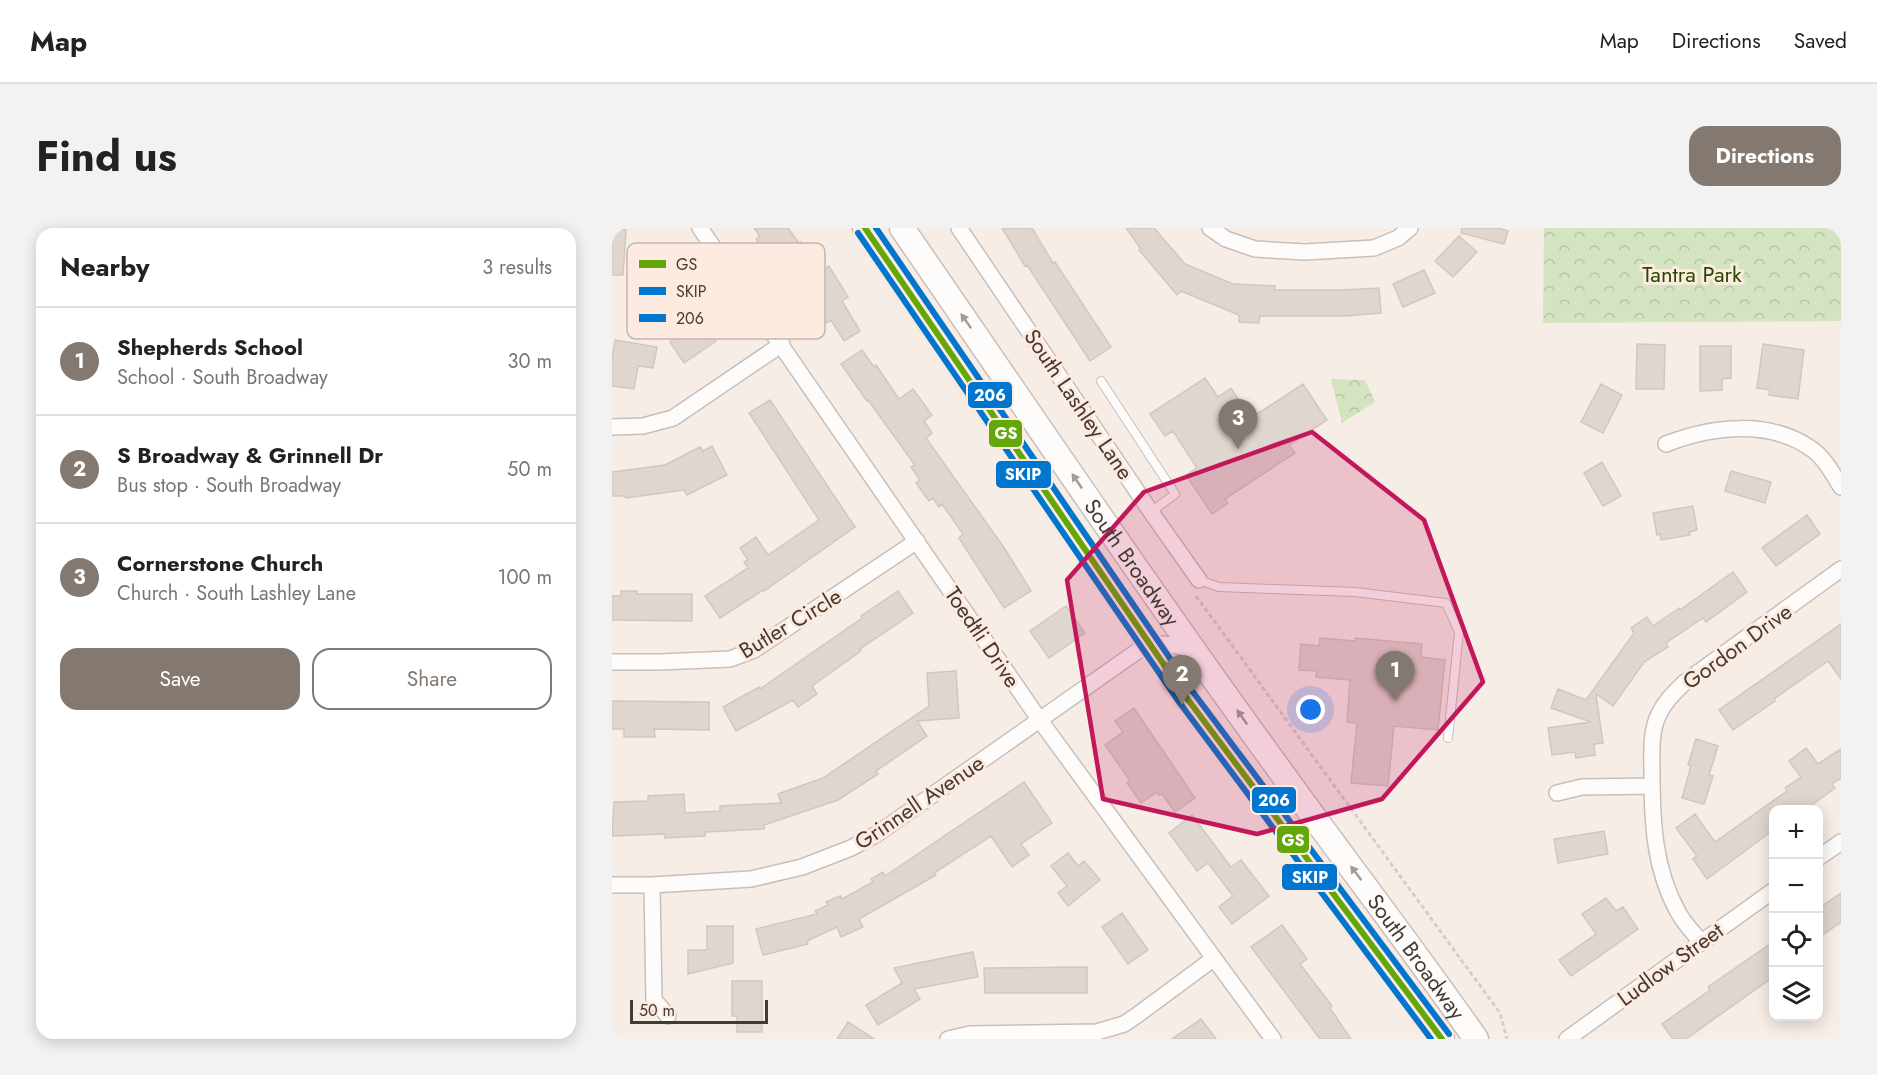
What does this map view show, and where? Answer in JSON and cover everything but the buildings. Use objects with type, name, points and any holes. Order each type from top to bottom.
[{"type":"highway","name":"South Broadway","points":[[865,228],[1186,697],[1442,1039]]},
{"type":"highway","name":"South Broadway","points":[[903,228],[1275,765],[1412,948],[1476,1039]]},
{"type":"street","name":"Toedtli Drive","points":[[700,228],[711,243]]},
{"type":"street","name":"South Lashley Lane","points":[[959,228],[1151,512],[1197,587]]},
{"type":"street","points":[[1210,228],[1226,239],[1255,249],[1305,252],[1374,248],[1398,238],[1410,228]]},
{"type":"street","name":"Toedtli Drive","points":[[778,339],[1039,719],[1213,959],[1274,1039]]},
{"type":"street","points":[[612,427],[643,426],[674,418],[782,344]]},
{"type":"street","points":[[1666,444],[1711,430],[1770,430],[1793,437],[1814,451],[1841,487]]},
{"type":"street","name":"Butler Circle","points":[[612,662],[730,659],[751,651],[917,541]]},
{"type":"street","name":"Gordon Drive","points":[[1700,941],[1678,913],[1663,877],[1655,848],[1652,744],[1658,717],[1667,699],[1685,682],[1841,569]]},
{"type":"street","points":[[1149,643],[1195,650]]},
{"type":"street","name":"Grinnell Avenue","points":[[612,885],[751,879],[802,867],[851,848],[877,834],[1149,643]]},
{"type":"street","points":[[1557,793],[1582,787],[1652,786]]},
{"type":"street","points":[[1823,855],[1841,842]]},
{"type":"street","points":[[652,885],[654,1000],[668,1016]]},
{"type":"street","name":"Ludlow Street","points":[[1567,1039],[1769,893]]},
{"type":"street","points":[[948,1039],[970,1034],[1097,1032],[1136,1017],[1213,959]]},
{"type":"lane","points":[[1101,381],[1175,495],[1151,512]]},
{"type":"lane","points":[[1197,587],[1355,592],[1446,603],[1459,632],[1448,738]]},
{"type":"path","points":[[1197,587],[1500,1013],[1507,1039]]},
{"type":"highlighted area","points":[[1312,432],[1424,520],[1483,682],[1382,799],[1257,834],[1103,799],[1067,580],[1144,492]]},
{"type":"green space","name":"Tantra Park","points":[[1544,228],[1841,228],[1841,321],[1543,323]]},
{"type":"green space","points":[[1331,379],[1365,380],[1375,402],[1342,423]]},
{"type":"transit line","name":"GS","points":[[865,228],[1186,697],[1442,1039]]},
{"type":"transit line","name":"206","points":[[876,228],[1193,692],[1449,1034]]},
{"type":"transit line","name":"SKIP","points":[[858,233],[1179,702],[1431,1039]]},
{"type":"place","name":"Cornerstone Church","points":[[1238,449]]},
{"type":"place","name":"Shepherds School","points":[[1395,701]]},
{"type":"place","name":"S Broadway & Grinnell Dr","points":[[1182,705]]}]
